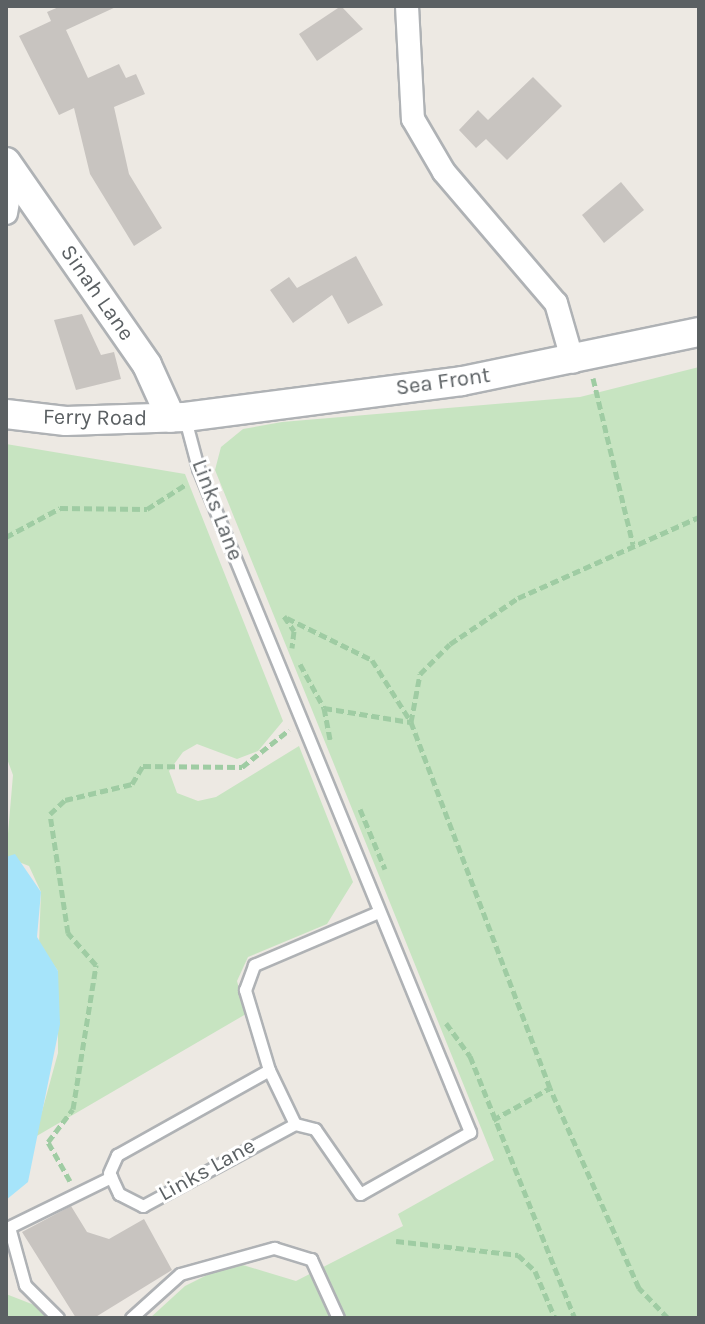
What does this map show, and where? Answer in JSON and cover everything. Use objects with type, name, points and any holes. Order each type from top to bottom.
[{"type":"street","points":[[407,6],[413,119],[444,172],[556,303],[581,361]]},
{"type":"street","name":"Sinah Lane","points":[[6,213],[10,167]]},
{"type":"street","name":"Sinah Lane","points":[[10,167],[147,365],[178,418]]},
{"type":"street","name":"Sea Front","points":[[178,418],[581,361],[699,332]]},
{"type":"street","name":"Ferry Road","points":[[6,414],[178,418]]},
{"type":"lane","name":"Links Lane","points":[[111,1177],[119,1194],[143,1206],[295,1124],[315,1129],[360,1194],[470,1132],[178,418]]},
{"type":"lane","points":[[295,1124],[269,1070],[245,990],[248,971],[261,959],[378,912]]},
{"type":"lane","points":[[58,1318],[25,1285],[9,1227],[74,1189],[111,1177],[117,1155],[269,1070]]},
{"type":"lane","points":[[131,1318],[180,1274],[274,1248],[311,1259],[338,1318]]},
{"type":"path","points":[[581,361],[633,544]]},
{"type":"path","points":[[6,537],[60,508],[147,509],[176,496],[198,468]]},
{"type":"path","points":[[411,722],[420,674],[450,644],[518,598],[699,517]]},
{"type":"path","points":[[258,615],[284,616],[372,660],[411,722],[550,1088],[628,1265],[656,1314],[668,1318]]},
{"type":"path","points":[[284,616],[294,631],[292,649],[324,708],[331,748]]},
{"type":"path","points":[[324,708],[411,722]]},
{"type":"path","points":[[74,1189],[48,1142],[73,1109],[96,965],[68,933],[59,849],[47,824],[65,800],[132,784],[143,766],[242,767],[300,719]]},
{"type":"path","points":[[355,803],[391,885]]},
{"type":"path","points":[[440,1014],[470,1056],[493,1120],[575,1318]]},
{"type":"path","points":[[493,1120],[550,1088]]},
{"type":"path","points":[[396,1241],[518,1255],[535,1271],[555,1318]]},
{"type":"green space","points":[[699,367],[699,1318],[150,1318],[185,1286],[233,1262],[296,1281],[403,1226],[398,1214],[494,1160],[215,470],[221,447],[243,429],[282,422],[580,397]]},
{"type":"green space","points":[[6,444],[185,474],[283,721],[258,751],[237,759],[197,744],[183,752],[169,771],[177,793],[198,801],[216,797],[299,746],[353,882],[327,924],[248,957],[237,981],[246,1014],[35,1137],[58,1053],[58,971],[39,944],[41,892],[29,866],[6,857],[13,775],[6,756]]},
{"type":"green space","points":[[6,1294],[42,1308],[58,1318],[6,1318]]},
{"type":"water","points":[[15,854],[41,892],[37,937],[58,971],[60,1024],[28,1182],[6,1200],[6,857]]},
{"type":"building","points":[[61,6],[118,6],[66,30],[88,78],[119,64],[126,78],[136,74],[145,94],[114,107],[129,174],[162,228],[134,246],[90,174],[74,108],[59,115],[19,36],[51,21],[47,12]]},
{"type":"building","points":[[341,6],[363,29],[317,61],[299,34]]},
{"type":"building","points":[[533,77],[562,106],[507,160],[486,139],[476,148],[459,130],[478,110],[488,120]]},
{"type":"building","points":[[621,182],[644,210],[604,243],[582,215]]},
{"type":"building","points":[[356,256],[383,305],[348,324],[332,295],[293,323],[270,290],[289,277],[297,288]]},
{"type":"building","points":[[82,314],[101,355],[114,352],[121,379],[76,390],[54,320]]},
{"type":"building","points":[[71,1206],[87,1232],[109,1239],[144,1219],[172,1270],[94,1318],[76,1318],[22,1232]]}]
